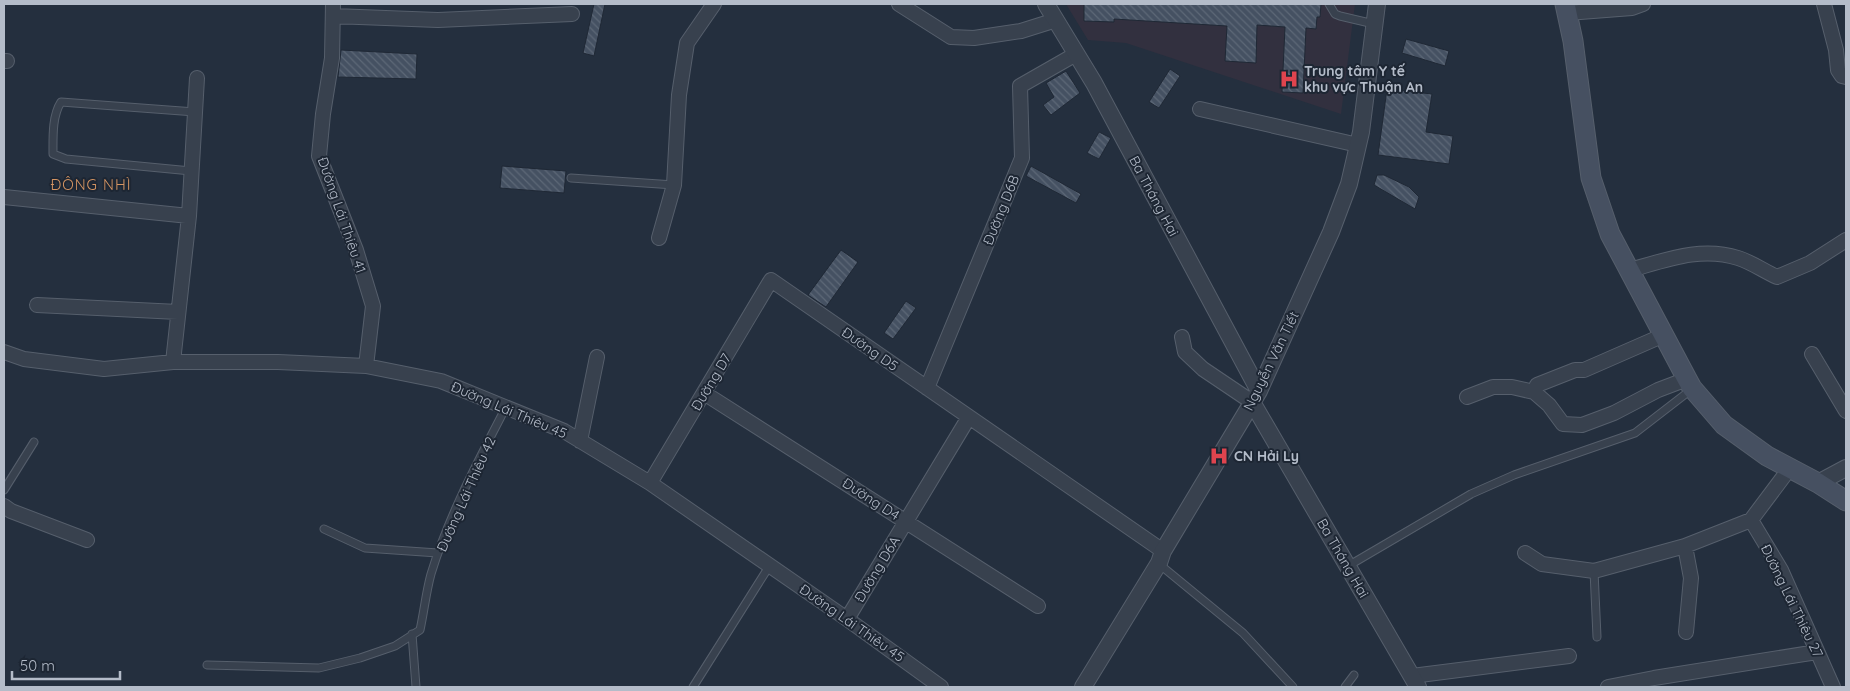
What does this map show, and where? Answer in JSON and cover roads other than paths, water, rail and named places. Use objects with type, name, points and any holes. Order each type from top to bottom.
[{"type":"main road","points":[[1566,9],[1573,41],[1591,178],[1610,234],[1690,384],[1724,425],[1767,456],[1818,483],[1846,501]]},
{"type":"street","points":[[659,238],[674,185],[680,95],[687,43],[714,4]]},
{"type":"street","points":[[899,4],[951,38],[974,38],[1021,30],[1056,20]]},
{"type":"street","name":"Ba Tháng Hai","points":[[1046,4],[1094,83],[1255,397],[1348,566],[1415,682]]},
{"type":"street","name":"Nguyễn Văn Tiết","points":[[1083,687],[1255,397],[1331,232],[1349,184],[1361,132],[1377,4]]},
{"type":"street","points":[[1566,9],[1632,8],[1643,4]]},
{"type":"street","points":[[1824,4],[1836,50],[1838,70],[1842,76],[1846,77]]},
{"type":"street","points":[[333,10],[438,20],[572,14]]},
{"type":"street","name":"Đường Lái Thiêu 41","points":[[333,10],[332,58],[323,114],[319,156],[356,250],[373,306],[366,366]]},
{"type":"street","name":"Đường D6B","points":[[927,388],[1022,158],[1020,86],[1076,54]]},
{"type":"street","points":[[173,362],[189,216],[196,78]]},
{"type":"street","points":[[1200,109],[1358,145]]},
{"type":"street","points":[[4,197],[189,216]]},
{"type":"street","points":[[1630,270],[1678,256],[1710,252],[1739,258],[1777,277],[1810,263],[1846,240]]},
{"type":"street","name":"Đường D5","points":[[771,280],[969,417],[1161,557]]},
{"type":"street","name":"Đường D7","points":[[650,483],[771,280]]},
{"type":"street","points":[[37,305],[178,312]]},
{"type":"street","points":[[1534,392],[1537,385],[1575,370],[1584,370],[1664,336]]},
{"type":"street","points":[[1182,337],[1184,352],[1203,369],[1255,397]]},
{"type":"street","name":"Đường Lái Thiêu 45","points":[[4,352],[24,359],[104,369],[173,362],[278,362],[366,366],[440,381],[564,431],[650,483],[770,565],[941,687]]},
{"type":"street","points":[[1812,354],[1846,411]]},
{"type":"street","points":[[580,441],[598,357]]},
{"type":"street","points":[[1467,397],[1492,387],[1512,387],[1534,392],[1548,405],[1563,424],[1582,425],[1614,413],[1658,390],[1690,384]]},
{"type":"street","name":"Đường D4","points":[[704,393],[1038,606]]},
{"type":"street","name":"Đường D6A","points":[[847,619],[969,417]]},
{"type":"street","points":[[1526,553],[1542,564],[1594,572],[1685,546],[1751,520],[1790,468]]},
{"type":"street","points":[[1818,483],[1846,468]]},
{"type":"street","points":[[4,506],[11,511],[87,540]]},
{"type":"street","name":"Đường Lái Thiêu 27","points":[[1751,520],[1781,570],[1833,687]]},
{"type":"street","points":[[1685,546],[1691,578],[1686,632]]},
{"type":"street","points":[[1608,687],[1817,652]]},
{"type":"street","points":[[1415,682],[1569,656]]},
{"type":"lane","points":[[1329,4],[1335,14],[1374,24]]},
{"type":"lane","points":[[191,171],[66,159],[53,154],[53,142],[56,110],[62,102],[195,112]]},
{"type":"lane","points":[[572,178],[674,185]]},
{"type":"lane","points":[[1348,566],[1471,494],[1514,475],[1635,433],[1690,384]]},
{"type":"lane","name":"Đường Lái Thiêu 42","points":[[206,665],[318,668],[360,658],[395,646],[420,630],[431,576],[447,528],[506,407]]},
{"type":"lane","points":[[4,490],[34,442]]},
{"type":"lane","points":[[324,530],[365,548],[438,553]]},
{"type":"lane","points":[[1161,557],[1243,633],[1293,687]]},
{"type":"lane","points":[[693,687],[770,565]]},
{"type":"lane","points":[[1594,572],[1597,637]]},
{"type":"lane","points":[[412,634],[416,687]]},
{"type":"lane","points":[[1345,687],[1354,675]]},
{"type":"place","name":"Trung tâm Y tế khu vực Thuận An","points":[[1289,79]]},
{"type":"place","name":"CN Hải Ly","points":[[1219,456]]},
{"type":"district","name":"ĐÔNG NHÌ","points":[[91,185]]}]
